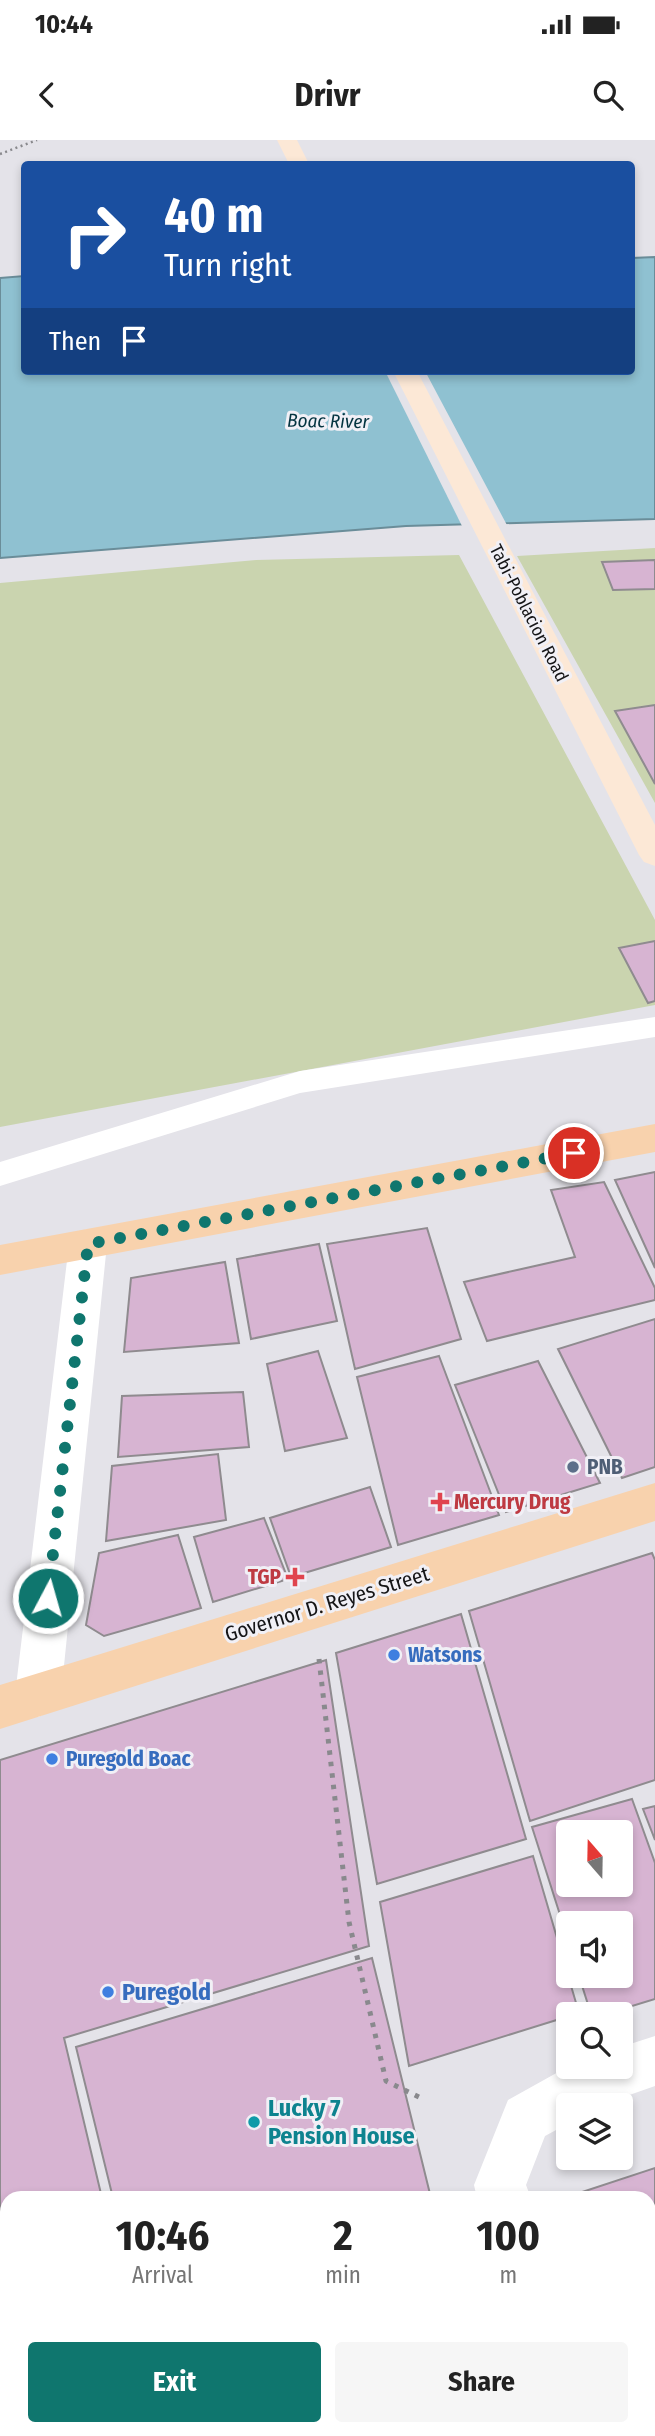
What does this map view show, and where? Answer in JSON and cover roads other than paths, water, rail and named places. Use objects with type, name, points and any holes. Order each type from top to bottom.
[{"type":"main road","points":[[286,140],[297,161]]},
{"type":"main road","name":"Tabi-Poblacion Road","points":[[407,375],[655,855]]},
{"type":"main road","points":[[0,1260],[655,1138]]},
{"type":"main road","name":"Governor D. Reyes Street","points":[[19,1701],[655,1502]]},
{"type":"street","points":[[19,1701],[88,1244]]},
{"type":"street","points":[[502,2191],[500,2185],[526,2118],[588,2084],[655,2062]]},
{"type":"lane","points":[[0,1174],[300,1082],[655,1027]]},
{"type":"water","name":"Boac River","points":[[655,257],[655,519],[406,526],[0,558],[0,278],[21,276],[21,375],[635,375],[635,258]]},
{"type":"place","name":"PNB","points":[[573,1467]]},
{"type":"place","name":"Mercury Drug","points":[[440,1502]]},
{"type":"place","name":"TGP","points":[[295,1577]]},
{"type":"place","name":"Watsons","points":[[394,1655]]},
{"type":"place","name":"Puregold Boac","points":[[52,1759]]},
{"type":"place","name":"Puregold","points":[[108,1992]]},
{"type":"place","name":"Lucky 7 Pension House","points":[[254,2122]]}]
